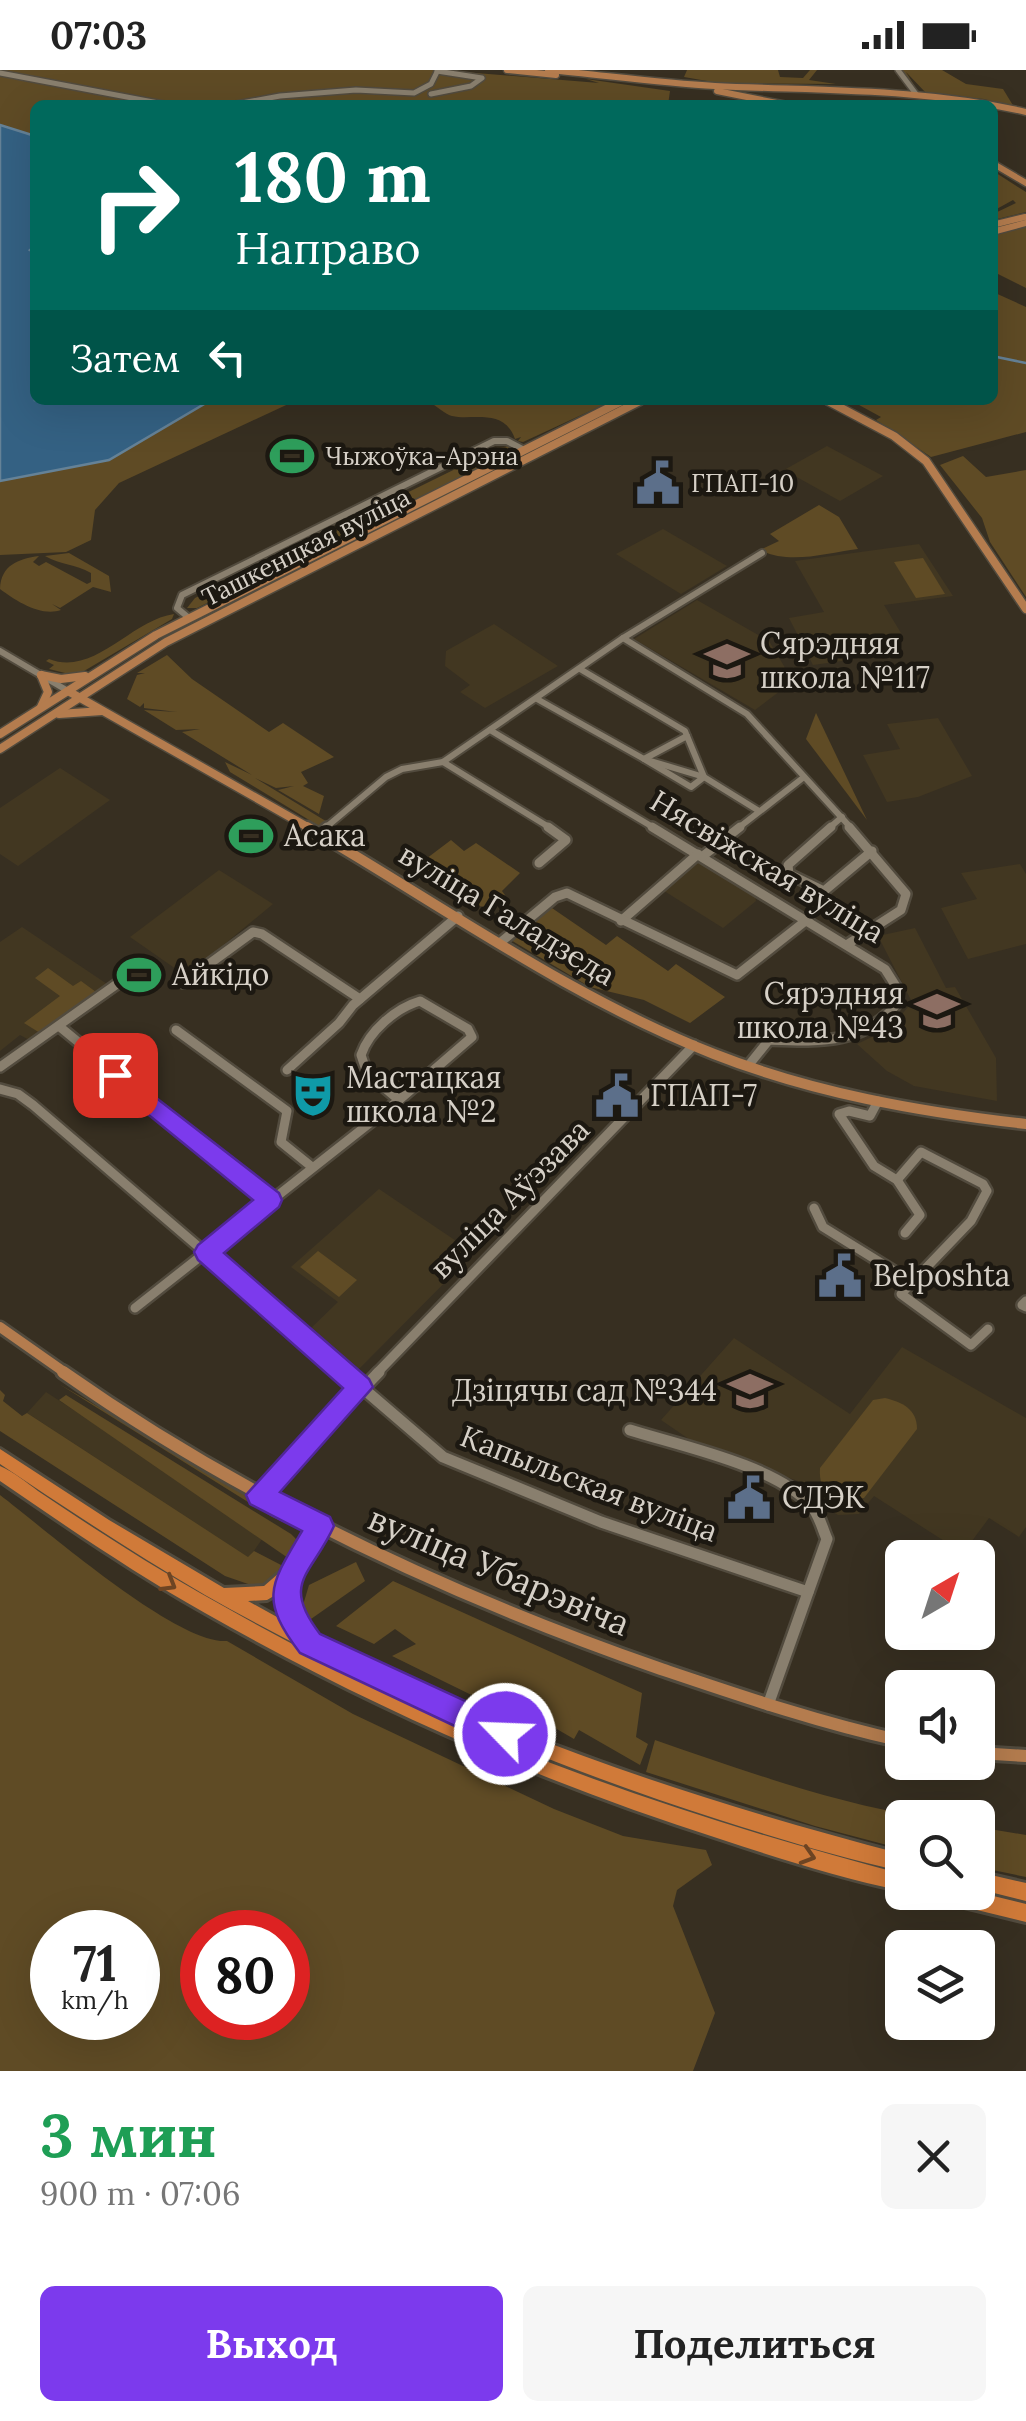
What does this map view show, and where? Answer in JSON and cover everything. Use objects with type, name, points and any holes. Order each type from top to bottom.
[{"type":"highway","points":[[0,1456],[70,1505],[217,1593],[310,1644],[505,1734],[683,1809],[885,1859]]},
{"type":"highway","points":[[0,1472],[128,1560],[216,1612],[515,1756],[885,1878]]},
{"type":"highway","points":[[310,1644],[286,1608],[285,1591],[320,1526]]},
{"type":"highway","points":[[217,1593],[241,1597],[267,1593],[294,1569]]},
{"type":"highway","points":[[995,1885],[1026,1892]]},
{"type":"highway","points":[[995,1906],[1026,1914]]},
{"type":"main road","points":[[507,70],[696,86],[910,92],[981,100]]},
{"type":"main road","points":[[548,70],[653,82]]},
{"type":"main road","points":[[696,86],[763,100]]},
{"type":"main road","points":[[910,92],[919,100]]},
{"type":"main road","points":[[927,100],[939,96]]},
{"type":"main road","points":[[998,105],[1026,112]]},
{"type":"main road","points":[[998,164],[1026,181]]},
{"type":"main road","points":[[998,223],[1026,220]]},
{"type":"main road","points":[[998,230],[1026,220]]},
{"type":"main road","name":"Ташкенцкая вуліца","points":[[0,749],[198,624],[615,405]]},
{"type":"main road","name":"Ташкенцкая вуліца","points":[[0,734],[189,618],[631,405]]},
{"type":"main road","points":[[835,405],[894,436],[926,461],[1026,609]]},
{"type":"main road","points":[[189,618],[198,624]]},
{"type":"main road","points":[[40,708],[48,692],[41,675],[71,679],[97,672]]},
{"type":"main road","points":[[46,719],[70,712],[103,712],[98,694],[106,679]]},
{"type":"main road","name":"вуліца Галадзеда","points":[[68,690],[202,764],[604,1002],[694,1045],[748,1066],[877,1105],[1026,1124]]},
{"type":"main road","name":"вуліца Убарэвіча","points":[[0,1327],[137,1423],[260,1495],[400,1566],[534,1623],[768,1705],[885,1736]]},
{"type":"main road","points":[[995,1754],[1026,1756]]},
{"type":"street","points":[[896,70],[910,92]]},
{"type":"street","points":[[896,70],[910,92]]},
{"type":"street","points":[[258,100],[360,90],[414,93],[428,87],[438,71],[482,78],[471,86],[432,94]]},
{"type":"street","points":[[0,73],[143,100]]},
{"type":"street","points":[[189,618],[178,610],[179,598],[494,441],[507,440],[528,452]]},
{"type":"street","points":[[319,834],[391,773],[443,762],[622,638],[762,553]]},
{"type":"street","points":[[622,638],[743,710],[903,886],[906,894],[901,910],[848,944]]},
{"type":"street","name":"вуліца Галадзеда","points":[[0,651],[68,690]]},
{"type":"street","points":[[580,669],[689,735],[704,778],[759,811]]},
{"type":"street","points":[[537,698],[684,785],[696,786],[704,778]]},
{"type":"street","name":"Нясвіжская вуліца","points":[[490,730],[848,944],[893,978],[898,1001],[878,1028],[854,1037],[769,1040],[748,1066]]},
{"type":"street","points":[[644,759],[689,735]]},
{"type":"street","points":[[443,762],[566,840],[539,863]]},
{"type":"street","points":[[621,921],[700,855],[804,777]]},
{"type":"street","points":[[842,817],[788,865],[789,874],[824,891],[872,851]]},
{"type":"street","points":[[501,942],[555,897],[566,893],[737,975],[808,920]]},
{"type":"street","points":[[287,1070],[360,999],[458,916]]},
{"type":"street","points":[[183,984],[253,932],[262,934],[360,999]]},
{"type":"street","points":[[0,1068],[117,984]]},
{"type":"street","points":[[135,1308],[399,1100],[468,1043],[472,1037],[468,1029],[420,1002],[412,1002],[374,1032],[361,1052],[361,1066],[373,1082],[399,1100]]},
{"type":"street","points":[[60,1027],[270,1200]]},
{"type":"street","points":[[176,1030],[286,1110],[281,1142],[312,1167]]},
{"type":"street","name":"вуліца Аўэзава","points":[[260,1495],[694,1045]]},
{"type":"street","name":"Капыльская вуліца","points":[[0,1089],[18,1094],[33,1105],[443,1457],[466,1470],[602,1522],[808,1592]]},
{"type":"street","points":[[877,1105],[870,1116],[849,1111],[839,1114],[874,1166],[898,1180],[920,1215],[905,1233]]},
{"type":"street","points":[[898,1180],[921,1152],[983,1184],[986,1191],[970,1221],[901,1294],[971,1345],[988,1329]]},
{"type":"street","points":[[814,1208],[824,1227],[912,1282]]},
{"type":"street","points":[[630,1430],[762,1477],[812,1506],[828,1539],[768,1705]]},
{"type":"shaded area","points":[[0,70],[439,70],[599,83],[586,79],[670,91],[669,100],[30,100],[30,134],[0,125]]},
{"type":"shaded area","points":[[687,70],[778,70],[780,77],[803,78],[810,70],[817,70],[809,80],[836,84],[699,83],[707,81],[684,77]]},
{"type":"shaded area","points":[[900,70],[942,70],[966,84],[1003,89],[1014,107],[998,100],[927,94],[906,72],[914,85],[911,87]]},
{"type":"shaded area","points":[[998,174],[1026,192],[1026,212],[998,219],[998,212],[1016,203],[1013,200],[998,208]]},
{"type":"shaded area","points":[[1026,226],[1026,288],[998,274],[998,234]]},
{"type":"shaded area","points":[[998,294],[1026,307],[1026,432],[931,457],[876,420],[881,417],[859,405],[998,405]]},
{"type":"shaded area","points":[[202,405],[286,405],[119,483],[95,510],[91,540],[66,552],[0,555],[0,481],[109,460]]},
{"type":"shaded area","points":[[434,405],[603,405],[523,442],[495,419],[444,412]]},
{"type":"shaded area","points":[[509,446],[507,454],[393,510],[378,514],[370,511],[498,448]]},
{"type":"shaded area","points":[[827,446],[883,476],[840,501],[784,470]]},
{"type":"shaded area","points":[[963,456],[986,477],[1026,470],[1026,597],[990,542],[982,518],[940,465]]},
{"type":"shaded area","points":[[819,505],[839,517],[858,549],[796,557],[760,550],[779,541],[770,534]]},
{"type":"shaded area","points":[[336,529],[345,535],[197,608],[187,608],[195,598]]},
{"type":"shaded area","points":[[663,529],[727,566],[681,594],[616,554]]},
{"type":"shaded area","points":[[919,544],[953,596],[884,605],[901,633],[842,661],[813,665],[789,618],[824,612],[795,561]]},
{"type":"shaded area","points":[[69,553],[109,576],[111,592],[93,587],[60,608],[52,604],[61,610],[53,612],[29,607],[0,589],[7,569],[39,556],[33,562],[39,566],[46,562],[87,584],[91,582],[91,573],[45,556]]},
{"type":"shaded area","points":[[923,558],[945,594],[916,598],[894,562]]},
{"type":"shaded area","name":"Сярэдняя школа №117","points":[[697,600],[769,641],[793,681],[755,710],[634,639]]},
{"type":"shaded area","points":[[174,614],[172,619],[84,671],[73,675],[49,669],[54,665],[46,661],[49,659],[81,660],[158,618]]},
{"type":"shaded area","points":[[494,624],[558,666],[485,708],[460,692],[470,685],[445,666],[446,651]]},
{"type":"shaded area","points":[[167,655],[192,679],[269,732],[283,723],[334,757],[301,772],[308,783],[303,786],[324,796],[319,814],[278,790],[294,786],[276,788],[255,778],[329,823],[319,826],[230,772],[225,762],[252,775],[182,732],[200,729],[176,730],[144,710],[177,712],[144,708],[144,703],[140,707],[127,699],[137,675],[145,673],[137,673]]},
{"type":"shaded area","points":[[816,713],[867,820],[806,739]]},
{"type":"shaded area","points":[[938,718],[972,776],[918,797],[887,802],[863,755],[900,749],[887,724]]},
{"type":"shaded area","points":[[60,768],[110,800],[18,866],[0,854],[0,808]]},
{"type":"shaded area","points":[[451,840],[464,851],[476,843],[520,873],[502,891],[505,895],[490,907],[475,906],[414,868]]},
{"type":"shaded area","points":[[699,858],[753,889],[756,901],[723,928],[661,889]]},
{"type":"shaded area","points":[[1020,864],[1026,874],[1026,944],[968,959],[941,908],[977,899],[961,873]]},
{"type":"shaded area","points":[[219,870],[273,904],[186,976],[130,937]]},
{"type":"shaded area","points":[[549,906],[606,945],[617,936],[668,971],[676,964],[725,997],[690,1023],[644,1000],[590,987],[509,939]]},
{"type":"shaded area","points":[[22,927],[110,986],[33,1042],[20,1035],[0,1051],[0,942]]},
{"type":"shaded area","name":"Сярэдняя школа №43","points":[[915,928],[946,988],[955,987],[996,1058],[997,1101],[914,1086],[887,1071],[857,1044],[891,1028],[912,1002],[878,936]]},
{"type":"shaded area","points":[[48,968],[73,986],[81,981],[96,992],[40,1033],[24,1023],[60,996],[35,978]]},
{"type":"shaded area","points":[[379,1189],[474,1253],[355,1373],[307,1332],[338,1302],[291,1267]]},
{"type":"shaded area","points":[[318,1251],[357,1280],[339,1297],[300,1267]]},
{"type":"shaded area","points":[[734,1338],[850,1414],[902,1347],[1026,1418],[1026,1527],[1019,1537],[989,1518],[973,1540],[943,1540],[874,1496],[859,1514],[838,1515],[809,1498],[798,1488],[798,1481],[702,1448],[661,1420]]},
{"type":"shaded area","points":[[59,1384],[276,1510],[290,1522],[272,1517]]},
{"type":"shaded area","points":[[0,1390],[5,1395],[3,1401],[22,1416],[27,1413],[248,1557],[254,1551],[283,1566],[273,1580],[260,1588],[225,1576],[0,1431]]},
{"type":"shaded area","points":[[46,1392],[265,1535],[249,1558],[27,1413]]},
{"type":"shaded area","points":[[66,1395],[291,1534],[298,1541],[288,1558],[59,1400]]},
{"type":"shaded area","points":[[885,1398],[907,1408],[917,1429],[864,1498],[838,1501],[823,1488],[820,1468],[873,1400]]},
{"type":"shaded area","points":[[0,1495],[145,1606],[205,1637],[227,1641],[353,1714],[554,1809],[623,1836],[706,1850],[712,1865],[677,1890],[673,1906],[715,2013],[693,2071],[0,2071]]},
{"type":"shaded area","points":[[356,1562],[365,1581],[311,1619],[301,1612],[309,1585]]},
{"type":"shaded area","points":[[393,1581],[642,1693],[636,1737],[648,1744],[640,1765],[579,1730],[574,1739],[555,1728],[548,1709],[533,1722],[525,1717],[532,1698],[514,1692],[502,1710],[392,1656],[416,1644],[395,1629],[374,1644],[336,1626]]},
{"type":"shaded area","points":[[655,1740],[753,1774],[885,1810],[885,1845],[815,1826],[646,1772]]},
{"type":"shaded area","points":[[995,1830],[1026,1835],[1026,1877],[995,1871]]},
{"type":"water","points":[[0,125],[30,134],[30,405],[202,405],[109,460],[0,481]]},
{"type":"waterway","points":[[998,357],[1026,363]]},
{"type":"place","name":"Чыжоўка-Арэна","points":[[292,456]]},
{"type":"place","name":"ГПАП-10","points":[[658,483]]},
{"type":"place","name":"Сярэдняя школа №117","points":[[727,661]]},
{"type":"place","name":"Асака","points":[[251,836]]},
{"type":"place","name":"Айкідо","points":[[139,975]]},
{"type":"place","name":"Сярэдняя школа №43","points":[[937,1011]]},
{"type":"place","name":"Мастацкая школа №2","points":[[313,1095]]},
{"type":"place","name":"ГПАП-7","points":[[617,1096]]},
{"type":"place","name":"Belposhta","points":[[840,1276]]},
{"type":"place","name":"Дзіцячы сад №344","points":[[750,1391]]},
{"type":"place","name":"СДЭК","points":[[749,1498]]},
{"type":"route","points":[[115,1075],[270,1200],[206,1252],[360,1387],[260,1495],[320,1526],[287,1582],[285,1600],[290,1617],[310,1644],[505,1734]]}]
